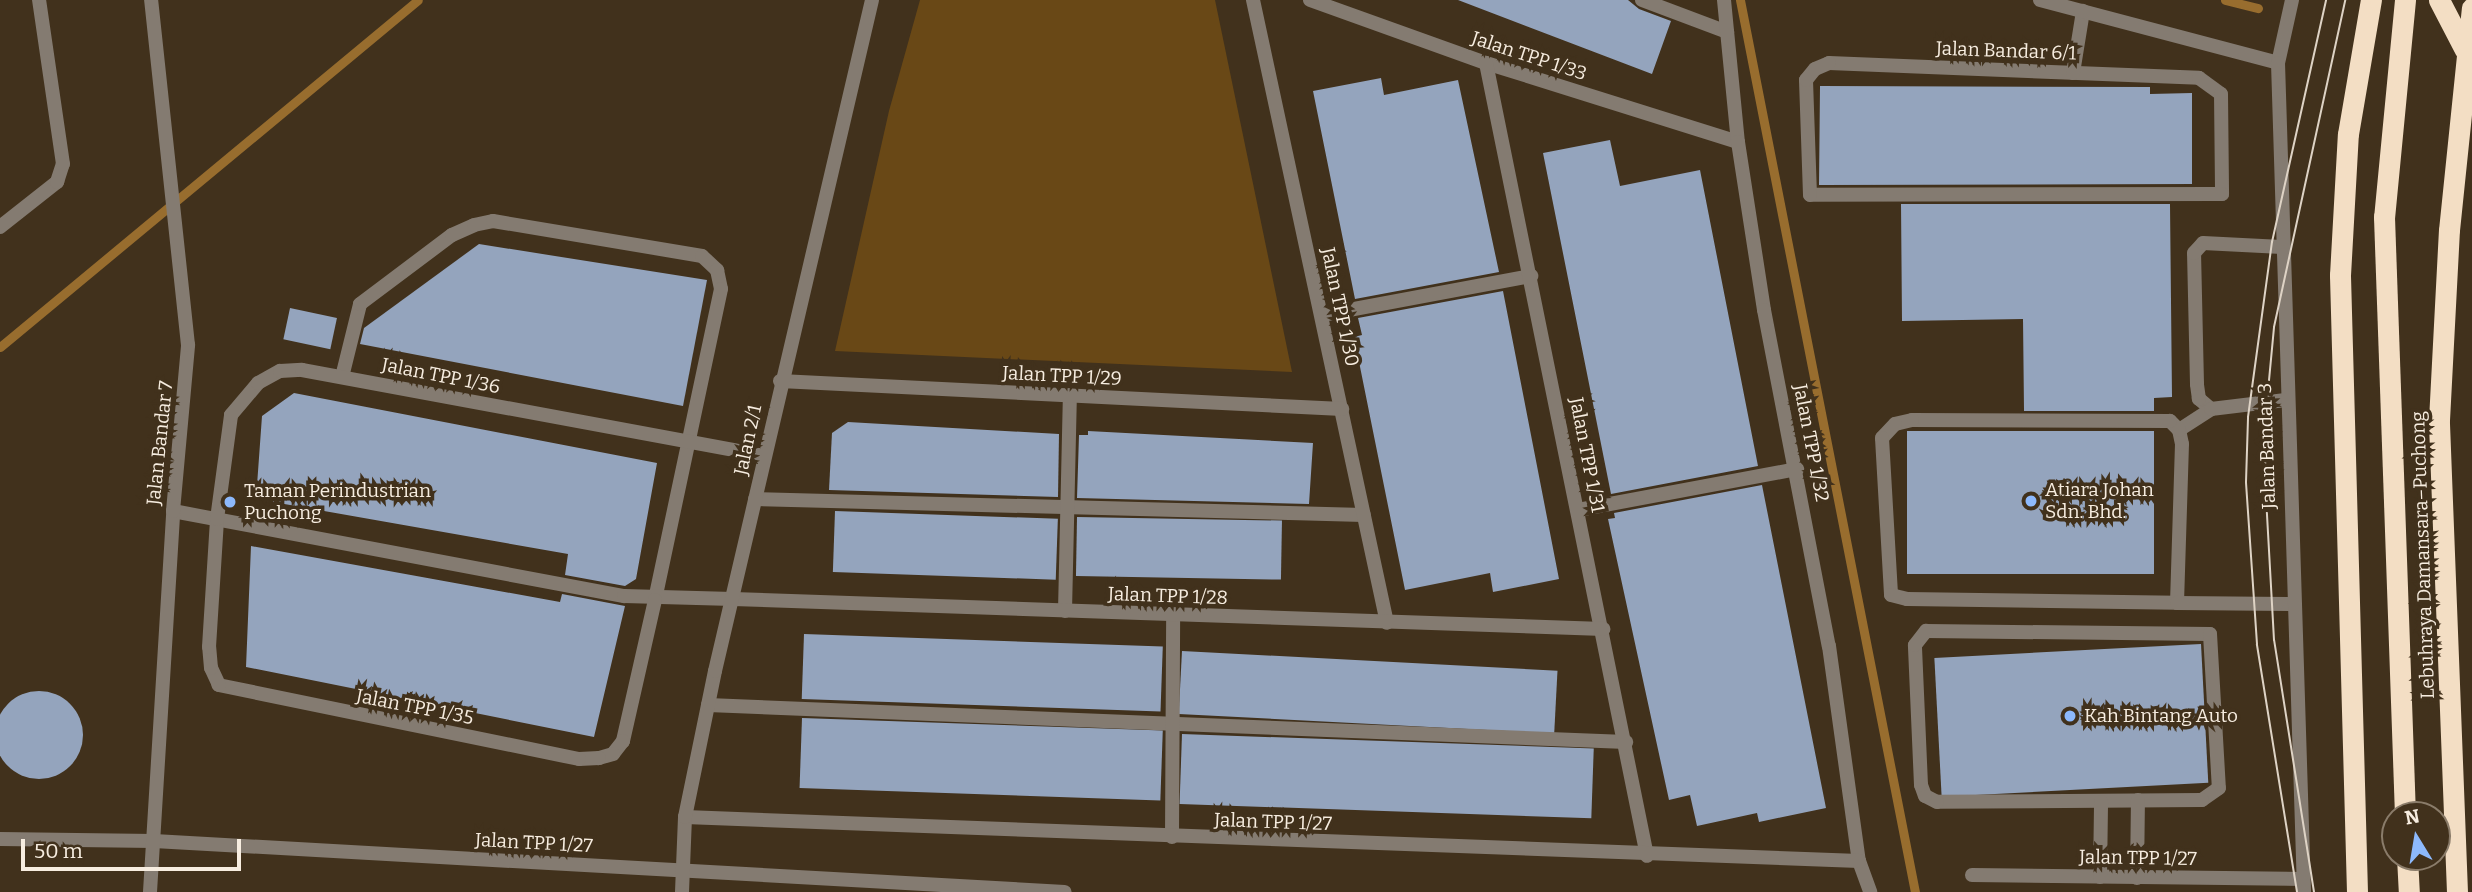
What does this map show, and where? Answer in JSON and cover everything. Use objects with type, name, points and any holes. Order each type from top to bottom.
[{"type":"highway","points":[[2357,892],[2340,275],[2348,134],[2371,0]]},
{"type":"highway","points":[[2404,801],[2384,230],[2405,0]]},
{"type":"highway","points":[[2439,0],[2465,50]]},
{"type":"highway","name":"Lebuhraya Damansara–Puchong","points":[[2457,892],[2439,420],[2449,230],[2465,50],[2472,8]]},
{"type":"highway","points":[[2408,871],[2409,892]]},
{"type":"street","points":[[0,227],[57,182],[63,164],[39,0]]},
{"type":"street","name":"Jalan Bandar 7","points":[[150,892],[173,511],[185,392],[186,301],[151,0]]},
{"type":"street","name":"Jalan 2/1","points":[[682,892],[685,817],[708,705],[780,381],[872,0]]},
{"type":"street","name":"Jalan TPP 1/30","points":[[1253,0],[1387,623]]},
{"type":"street","name":"Jalan TPP 1/33","points":[[1310,0],[1486,63],[1738,142]]},
{"type":"street","points":[[1642,0],[1727,32]]},
{"type":"street","name":"Jalan TPP 1/32","points":[[1724,0],[1738,142],[1764,310],[1797,469],[1829,646],[1859,861],[1870,892]]},
{"type":"street","points":[[2040,0],[2278,64]]},
{"type":"street","name":"Jalan Bandar 3","points":[[2292,0],[2278,64],[2285,400],[2304,886]]},
{"type":"street","points":[[2073,73],[2083,11]]},
{"type":"street","name":"Jalan TPP 1/31","points":[[1486,63],[1626,742],[1647,856]]},
{"type":"street","name":"Jalan Bandar 6/1","points":[[1829,63],[2073,73],[2199,78],[2221,94],[2222,194],[1810,195],[1806,80],[1815,69],[1829,63]]},
{"type":"street","points":[[342,377],[360,304],[452,234],[474,225],[493,221],[702,256],[717,270],[720,289],[655,600]]},
{"type":"street","points":[[2211,409],[2199,399],[2197,384],[2194,253],[2203,243],[2282,247]]},
{"type":"street","points":[[1322,315],[1531,276]]},
{"type":"street","name":"Jalan TPP 1/36","points":[[217,519],[231,415],[240,400],[280,371],[342,377],[764,456]]},
{"type":"street","name":"Jalan TPP 1/29","points":[[780,381],[1342,409]]},
{"type":"street","points":[[1065,611],[1070,396]]},
{"type":"street","points":[[2179,430],[2211,409],[2285,400]]},
{"type":"street","points":[[2177,603],[2179,430],[2170,421],[2153,418],[1912,420],[1895,424],[1882,438],[1891,595],[1907,599],[2177,603],[2292,604]]},
{"type":"street","points":[[1578,510],[1797,469]]},
{"type":"street","points":[[755,499],[1068,511],[1364,515]]},
{"type":"street","name":"Jalan TPP 1/28","points":[[173,511],[655,600],[733,599],[1603,629]]},
{"type":"street","name":"Jalan TPP 1/35","points":[[217,519],[209,647],[211,668],[219,685],[579,759],[613,754],[623,741],[655,600]]},
{"type":"street","points":[[1172,837],[1174,615]]},
{"type":"street","points":[[1939,631],[2210,634],[2219,788],[2203,800],[2138,800],[1937,802],[1925,796],[1920,785],[1918,636],[1939,631]]},
{"type":"street","points":[[708,705],[1172,727],[1626,742]]},
{"type":"street","points":[[2137,878],[2138,800]]},
{"type":"street","points":[[2100,877],[2101,802]]},
{"type":"street","name":"Jalan TPP 1/27","points":[[685,817],[1647,856],[1859,861]]},
{"type":"street","name":"Jalan TPP 1/27","points":[[0,839],[154,841],[1065,892]]},
{"type":"street","name":"Jalan TPP 1/27","points":[[1972,875],[2137,878],[2304,886]]},
{"type":"shaded area","points":[[920,0],[1215,0],[1292,372],[835,351],[889,111]]},
{"type":"building","points":[[1458,0],[1628,0],[1639,9],[1671,21],[1652,74]]},
{"type":"building","points":[[1381,78],[1384,95],[1458,80],[1499,272],[1355,299],[1313,91]]},
{"type":"building","points":[[1820,86],[2150,87],[2150,94],[2192,93],[2192,184],[1819,185]]},
{"type":"building","points":[[1610,140],[1620,186],[1700,170],[1758,466],[1611,494],[1543,153]]},
{"type":"building","points":[[1901,204],[2170,204],[2172,397],[2154,398],[2154,411],[2024,411],[2023,319],[1902,321]]},
{"type":"building","points":[[479,244],[707,280],[683,406],[360,344],[364,328]]},
{"type":"building","points":[[1503,291],[1559,579],[1493,592],[1490,573],[1405,590],[1354,337],[1362,335],[1358,318]]},
{"type":"building","points":[[290,308],[337,318],[330,349],[283,339]]},
{"type":"building","points":[[294,393],[657,463],[636,579],[625,586],[565,575],[568,554],[256,499],[262,416]]},
{"type":"building","points":[[848,422],[1059,434],[1058,497],[829,490],[832,433]]},
{"type":"building","points":[[1088,431],[1313,443],[1309,504],[1077,498],[1079,435],[1088,435]]},
{"type":"building","name":"Atiara Johan Sdn. Bhd.","points":[[1907,431],[2154,431],[2154,574],[1907,574]]},
{"type":"building","points":[[1762,485],[1826,808],[1759,822],[1757,813],[1697,826],[1690,795],[1669,800],[1608,519],[1615,518],[1614,513]]},
{"type":"building","points":[[835,511],[1058,519],[1056,580],[833,572]]},
{"type":"building","points":[[1077,517],[1282,521],[1281,580],[1076,576]]},
{"type":"building","points":[[251,546],[560,602],[562,594],[625,606],[594,737],[246,667]]},
{"type":"building","points":[[804,634],[1163,647],[1161,711],[802,699]]},
{"type":"building","name":"Kah Bintang Auto","points":[[2201,644],[2208,783],[1942,797],[1934,658]]},
{"type":"building","points":[[1182,651],[1557,671],[1554,734],[1179,714]]},
{"type":"building","points":[[39,691],[56,694],[70,704],[80,718],[83,735],[80,752],[70,766],[56,776],[39,779],[22,776],[8,766],[-2,752],[-5,735],[-2,718],[8,704],[22,694]]},
{"type":"building","points":[[802,718],[1163,731],[1160,801],[800,788]]},
{"type":"building","points":[[1182,734],[1594,748],[1591,818],[1180,804]]},
{"type":"waterway","points":[[0,347],[418,0]]},
{"type":"waterway","points":[[1740,0],[1915,892]]},
{"type":"waterway","points":[[2225,0],[2258,8]]},
{"type":"tram line","points":[[2297,892],[2257,644],[2246,482],[2248,417],[2272,242],[2326,0]]},
{"type":"tram line","points":[[2314,892],[2274,640],[2265,480],[2266,412],[2274,327],[2345,0]]},
{"type":"place","name":"Atiara Johan Sdn. Bhd.","points":[[2031,501]]},
{"type":"place","name":"Taman Perindustrian Puchong","points":[[230,502]]},
{"type":"place","name":"Kah Bintang Auto","points":[[2070,716]]}]
